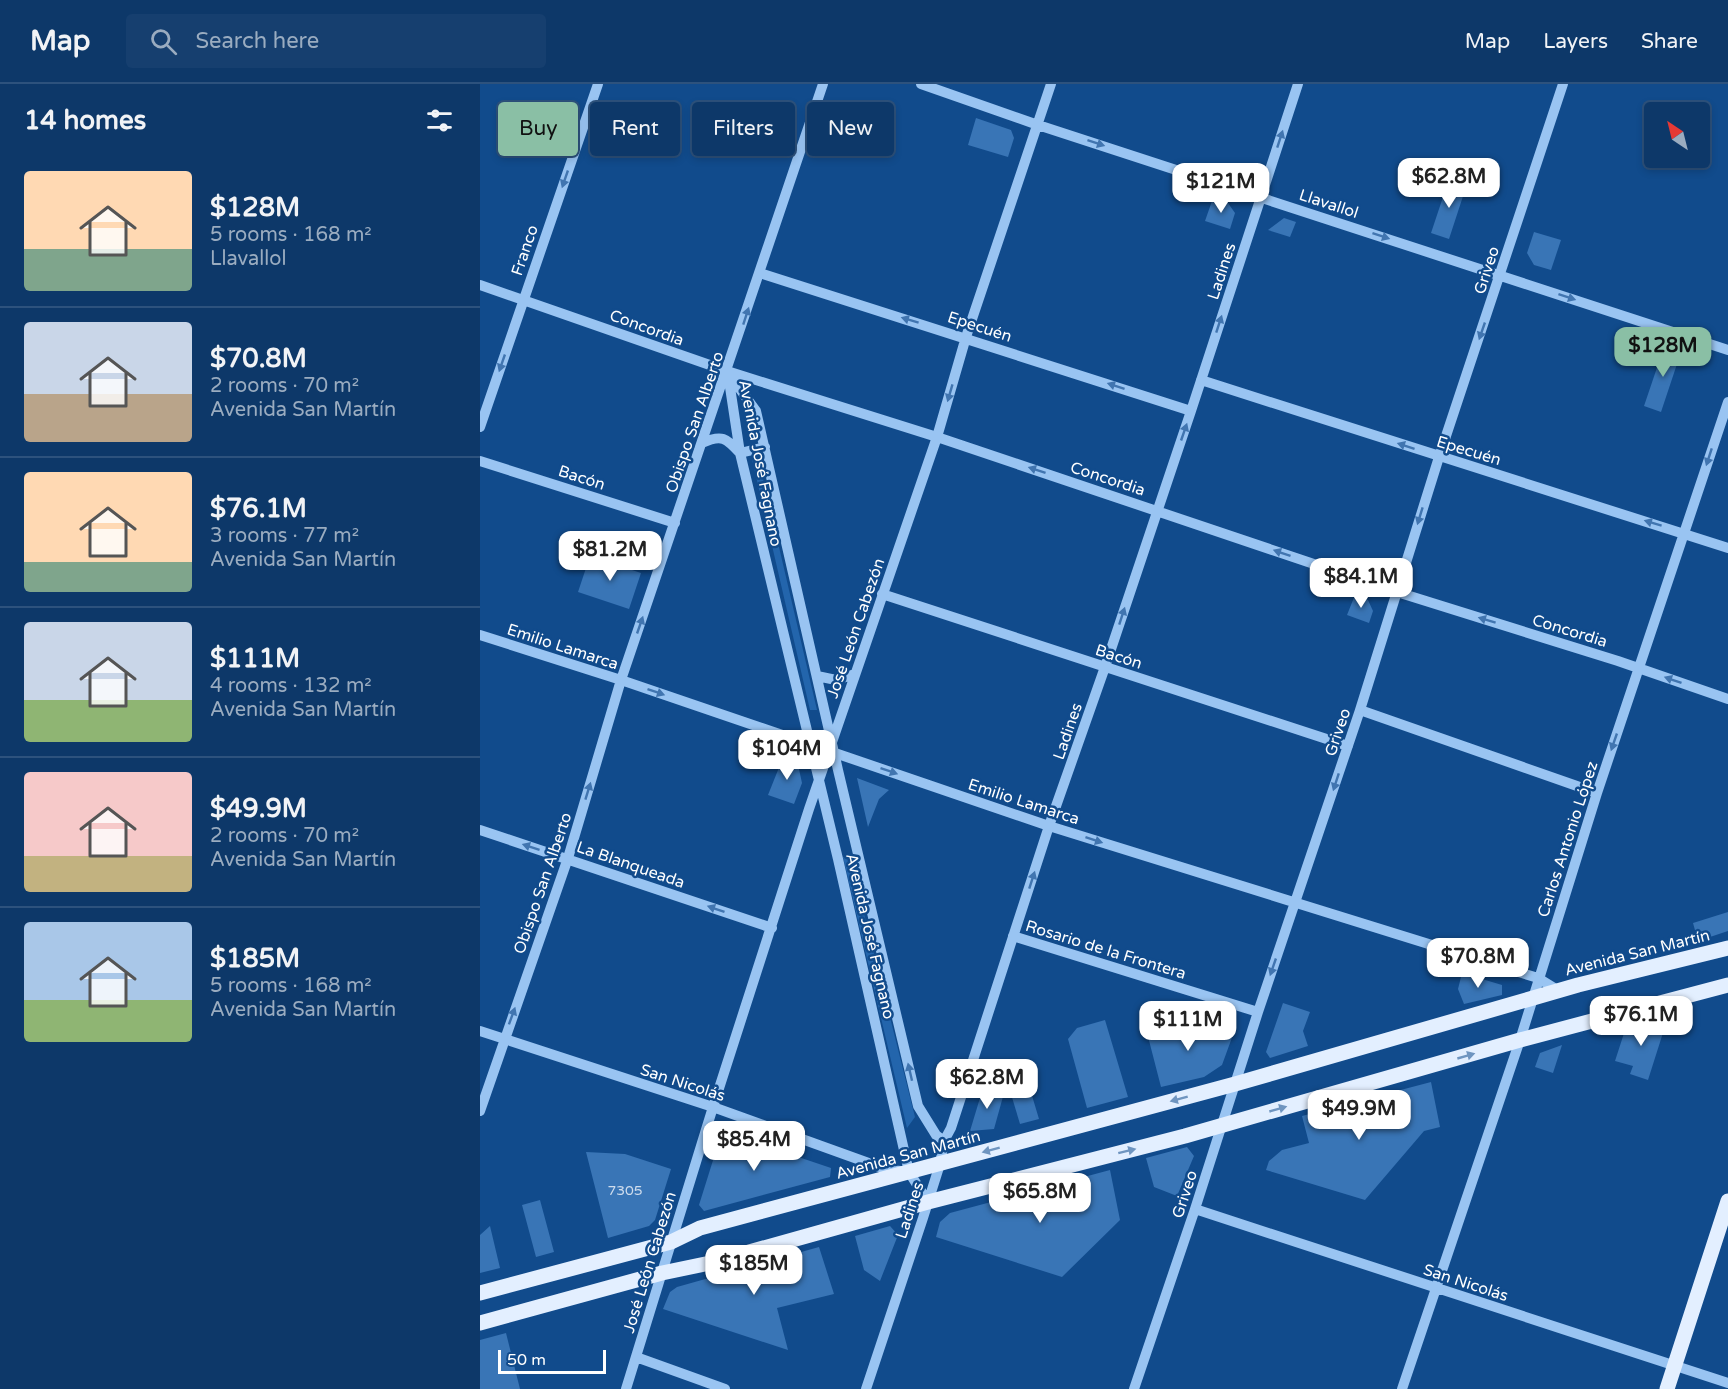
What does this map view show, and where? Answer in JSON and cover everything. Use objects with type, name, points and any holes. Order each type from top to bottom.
[{"type":"main road","name":"Avenida San Martín","points":[[480,1293],[671,1242],[700,1228],[1235,1084],[1559,990],[1728,948]]},
{"type":"main road","points":[[480,1323],[662,1273],[710,1263],[1728,985]]},
{"type":"main road","points":[[1667,1389],[1728,1201]]},
{"type":"street","name":"Franco","points":[[480,427],[598,84]]},
{"type":"street","name":"Obispo San Alberto","points":[[480,1111],[568,858],[621,680],[823,84]]},
{"type":"street","name":"Llavallol","points":[[921,84],[1038,125],[1728,350]]},
{"type":"street","name":"José León Cabezón","points":[[626,1389],[713,1107],[819,781],[832,749],[855,674],[937,437],[966,337],[1052,84]]},
{"type":"street","name":"Ladines","points":[[866,1389],[940,1164],[944,1141],[951,1128],[1298,84]]},
{"type":"street","name":"Griveo","points":[[1134,1389],[1360,710],[1439,457],[1563,84]]},
{"type":"street","name":"Epecuén","points":[[760,273],[966,337],[1191,411]]},
{"type":"street","name":"Concordia","points":[[480,285],[727,371],[937,437],[1397,592],[1639,668],[1728,699]]},
{"type":"street","name":"Avenida José Fagnano","points":[[727,371],[756,411],[832,749],[918,1106],[936,1135],[944,1141]]},
{"type":"street","name":"Avenida José Fagnano","points":[[727,371],[740,453],[819,781],[909,1172],[928,1202]]},
{"type":"street","name":"Epecuén","points":[[1201,380],[1728,548]]},
{"type":"street","name":"Carlos Antonio López","points":[[1402,1389],[1520,1040],[1597,793],[1728,402]]},
{"type":"street","points":[[702,443],[721,438],[729,441],[740,453],[765,447]]},
{"type":"street","name":"Bacón","points":[[480,461],[675,523]]},
{"type":"street","name":"Bacón","points":[[882,594],[1348,746]]},
{"type":"street","name":"Emilio Lamarca","points":[[480,635],[809,744],[832,749],[1050,826],[1538,978],[1559,990]]},
{"type":"street","points":[[816,676],[836,680],[855,674]]},
{"type":"street","points":[[1360,710],[1597,793]]},
{"type":"street","name":"La Blanqueada","points":[[480,830],[772,928]]},
{"type":"street","name":"Rosario de la Frontera","points":[[1013,936],[1258,1012]]},
{"type":"street","name":"San Nicolás","points":[[480,1031],[713,1107],[888,1170],[909,1172]]},
{"type":"street","name":"San Nicolás","points":[[1195,1209],[1728,1383]]},
{"type":"street","points":[[636,1357],[725,1389]]},
{"type":"shaded area","points":[[758,457],[817,710],[810,710],[752,459]]},
{"type":"shaded area","points":[[843,857],[850,858],[915,1117],[907,1128]]},
{"type":"building","points":[[976,118],[1011,130],[1014,138],[1008,157],[968,145]]},
{"type":"building","points":[[1449,179],[1467,184],[1449,239],[1431,233]]},
{"type":"building","points":[[1213,198],[1228,203],[1235,213],[1230,229],[1205,221]]},
{"type":"building","points":[[1284,218],[1296,222],[1290,237],[1268,230]]},
{"type":"building","points":[[1534,232],[1561,240],[1551,270],[1534,265],[1527,253]]},
{"type":"building","points":[[1665,344],[1682,349],[1661,412],[1644,406]]},
{"type":"building","points":[[590,556],[641,573],[629,609],[578,592]]},
{"type":"building","points":[[1355,595],[1368,600],[1373,611],[1369,623],[1347,615]]},
{"type":"building","points":[[784,755],[797,760],[802,783],[794,804],[768,795]]},
{"type":"building","points":[[857,778],[889,790],[879,799],[868,827]]},
{"type":"building","points":[[1728,912],[1728,931],[1698,941],[1693,923]]},
{"type":"building","points":[[1462,973],[1502,985],[1502,995],[1464,1004],[1458,989]]},
{"type":"building","points":[[1283,1003],[1310,1012],[1303,1031],[1308,1046],[1270,1058],[1266,1052]]},
{"type":"building","points":[[1668,1017],[1648,1080],[1630,1074],[1633,1066],[1615,1061],[1626,1027]]},
{"type":"building","points":[[1105,1020],[1128,1097],[1087,1108],[1068,1039],[1077,1028]]},
{"type":"building","points":[[1196,1020],[1234,1032],[1222,1065],[1204,1077],[1161,1087],[1144,1021],[1190,1036]]},
{"type":"building","points":[[1562,1045],[1553,1073],[1535,1067],[1540,1053]]},
{"type":"building","points":[[1027,1079],[1039,1119],[1020,1124],[1011,1094]]},
{"type":"building","points":[[1431,1082],[1440,1127],[1424,1131],[1365,1200],[1266,1170],[1269,1161],[1282,1150],[1309,1143],[1302,1116]]},
{"type":"building","points":[[983,1088],[1004,1093],[994,1129],[970,1131]]},
{"type":"building","points":[[727,1133],[831,1168],[830,1177],[704,1211],[699,1205],[720,1138]]},
{"type":"building","points":[[1187,1147],[1194,1156],[1177,1196],[1154,1187],[1146,1158]]},
{"type":"building","points":[[586,1152],[625,1154],[671,1169],[655,1220],[649,1226],[608,1238]]},
{"type":"building","points":[[1110,1170],[1120,1220],[1062,1277],[936,1237],[940,1222],[950,1213]]},
{"type":"building","points":[[540,1200],[554,1252],[536,1257],[522,1205]]},
{"type":"building","points":[[490,1226],[500,1268],[480,1273],[480,1235]]},
{"type":"building","points":[[890,1226],[898,1235],[880,1281],[864,1270],[855,1236]]},
{"type":"building","points":[[819,1247],[834,1294],[777,1308],[788,1350],[663,1309],[670,1292],[677,1287]]},
{"type":"building","points":[[506,1333],[520,1389],[480,1389],[480,1340]]}]
